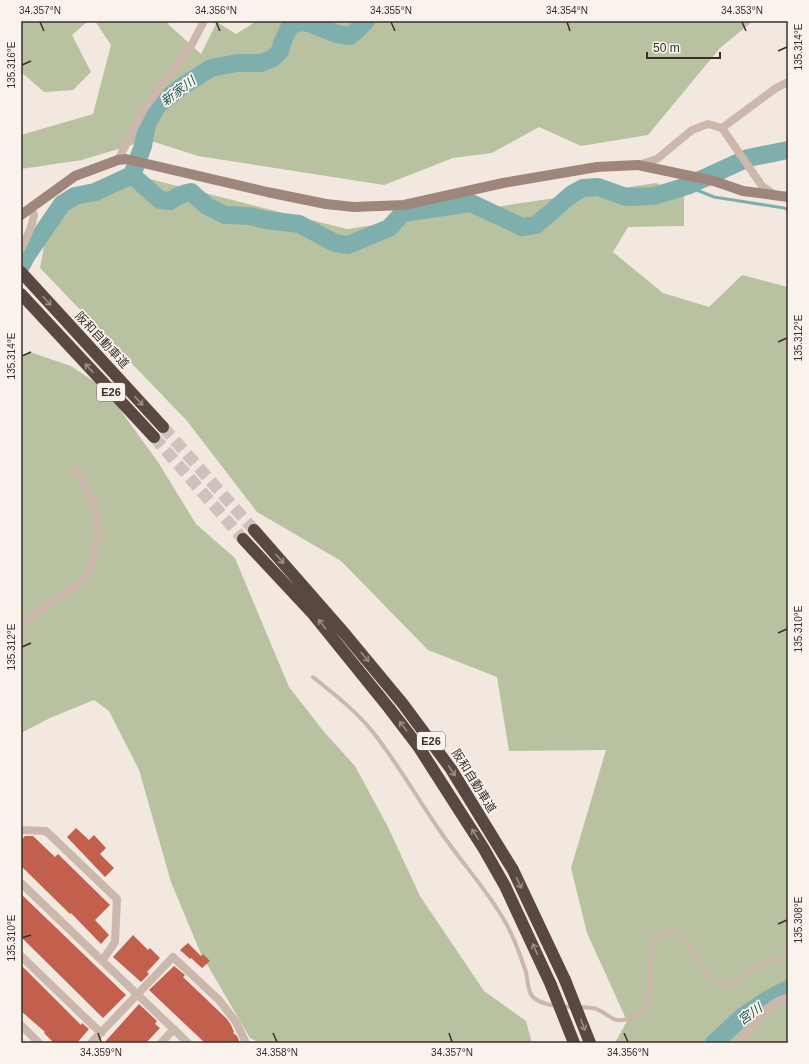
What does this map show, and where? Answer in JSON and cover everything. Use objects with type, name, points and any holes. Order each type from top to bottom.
[{"type":"highway","name":"阪和自動車道","points":[[21,272],[163,427]]},
{"type":"highway","name":"E26","points":[[21,294],[154,437]]},
{"type":"highway","name":"阪和自動車道","points":[[254,530],[345,634],[403,704],[451,769],[513,870],[566,980],[590,1043]]},
{"type":"highway","name":"E26","points":[[243,539],[313,614],[418,746],[484,849],[505,886],[551,985],[574,1043]]},
{"type":"street","points":[[122,160],[144,109],[192,44],[204,21]]},
{"type":"street","points":[[722,128],[776,88],[788,82]]},
{"type":"street","points":[[21,215],[75,176],[122,160],[156,166],[326,204],[354,208],[404,205],[503,183],[597,167],[638,164],[658,159],[692,130],[708,124],[722,128],[762,186],[777,196]]},
{"type":"street","points":[[638,164],[707,180],[743,191],[788,197]]},
{"type":"street","points":[[21,249],[32,224],[34,215],[31,209]]},
{"type":"street","points":[[21,626],[84,579],[91,568],[99,532],[92,499],[75,470]]},
{"type":"street","points":[[21,830],[46,831],[117,899],[115,942],[102,961]]},
{"type":"street","points":[[21,883],[188,1043]]},
{"type":"street","points":[[21,956],[101,1033]]},
{"type":"street","points":[[91,1043],[173,957],[219,1000],[236,1022],[246,1043]]},
{"type":"street","points":[[738,1043],[765,1010],[776,1002],[788,997]]},
{"type":"street","points":[[21,1025],[39,1043]]},
{"type":"street","points":[[161,1043],[174,1029]]},
{"type":"lane","points":[[313,677],[348,705],[372,731],[440,831],[490,897],[513,937],[526,974],[531,995],[536,1000],[547,1004],[599,1009],[614,1020],[623,1020],[635,1016],[648,1001],[651,976],[649,956],[653,941],[658,936],[669,931],[675,931],[680,934],[689,946],[706,976],[717,984],[734,982],[749,970],[763,963],[788,957]]},
{"type":"green space","points":[[21,21],[88,21],[72,35],[91,72],[73,90],[44,92],[21,72]]},
{"type":"green space","points":[[95,21],[170,21],[168,24],[201,54],[217,22],[236,34],[257,21],[753,21],[720,48],[648,135],[581,146],[539,127],[492,153],[453,158],[384,185],[198,156],[148,140],[82,160],[21,169],[21,135],[93,114],[111,45]]},
{"type":"green space","points":[[134,175],[347,229],[656,183],[684,195],[684,226],[628,227],[613,252],[663,293],[709,307],[742,275],[788,287],[788,1043],[615,1043],[627,1021],[587,933],[571,868],[606,750],[509,751],[497,677],[428,650],[341,561],[257,512],[187,421],[40,268],[49,218]]},
{"type":"green space","points":[[30,352],[71,366],[105,389],[158,462],[196,524],[235,558],[289,687],[325,733],[355,766],[388,827],[420,896],[484,991],[526,1021],[532,1043],[260,1043],[250,1038],[201,954],[171,882],[139,770],[109,711],[94,700],[50,718],[21,733],[21,358]]},
{"type":"building","points":[[76,828],[89,840],[94,835],[106,848],[100,854],[114,868],[105,877],[67,837]]},
{"type":"building","points":[[25,836],[33,836],[55,857],[58,854],[110,905],[95,920],[109,935],[101,944],[71,913],[70,914],[21,866],[21,840]]},
{"type":"building","points":[[21,894],[126,995],[103,1018],[21,937]]},
{"type":"building","points":[[133,935],[148,950],[150,948],[160,958],[147,972],[149,974],[141,982],[113,957]]},
{"type":"building","points":[[188,943],[201,956],[203,954],[210,961],[202,968],[180,950]]},
{"type":"building","points":[[21,965],[81,1025],[82,1023],[89,1029],[77,1043],[54,1043],[44,1033],[45,1032],[21,1011]]},
{"type":"building","points":[[174,966],[185,975],[183,977],[227,1019],[234,1032],[233,1033],[237,1036],[240,1043],[205,1043],[149,990]]},
{"type":"building","points":[[139,1004],[157,1021],[155,1024],[160,1028],[146,1043],[104,1043]]},
{"type":"waterway","name":"新家川","points":[[21,266],[62,204],[75,196],[95,192],[132,175],[143,146],[147,124],[158,105],[181,87],[211,68],[237,63],[261,63],[273,58],[280,51],[290,26],[299,22],[309,23],[337,34],[350,36],[366,21]]},
{"type":"waterway","points":[[132,175],[160,200],[170,201],[180,195],[191,192],[207,206],[225,215],[250,216],[266,220],[299,224],[335,243],[348,245],[389,228],[403,213],[471,203],[522,227],[536,225],[572,194],[583,188],[598,187],[626,197],[654,196],[687,186],[748,158],[788,150]]},
{"type":"waterway","points":[[687,186],[714,197],[784,208],[788,210]]},
{"type":"waterway","name":"宮川","points":[[714,1043],[742,1017],[767,1000],[788,989]]},
{"type":"tunnel","points":[[163,427],[254,530]]},
{"type":"tunnel","points":[[154,437],[243,539]]}]
